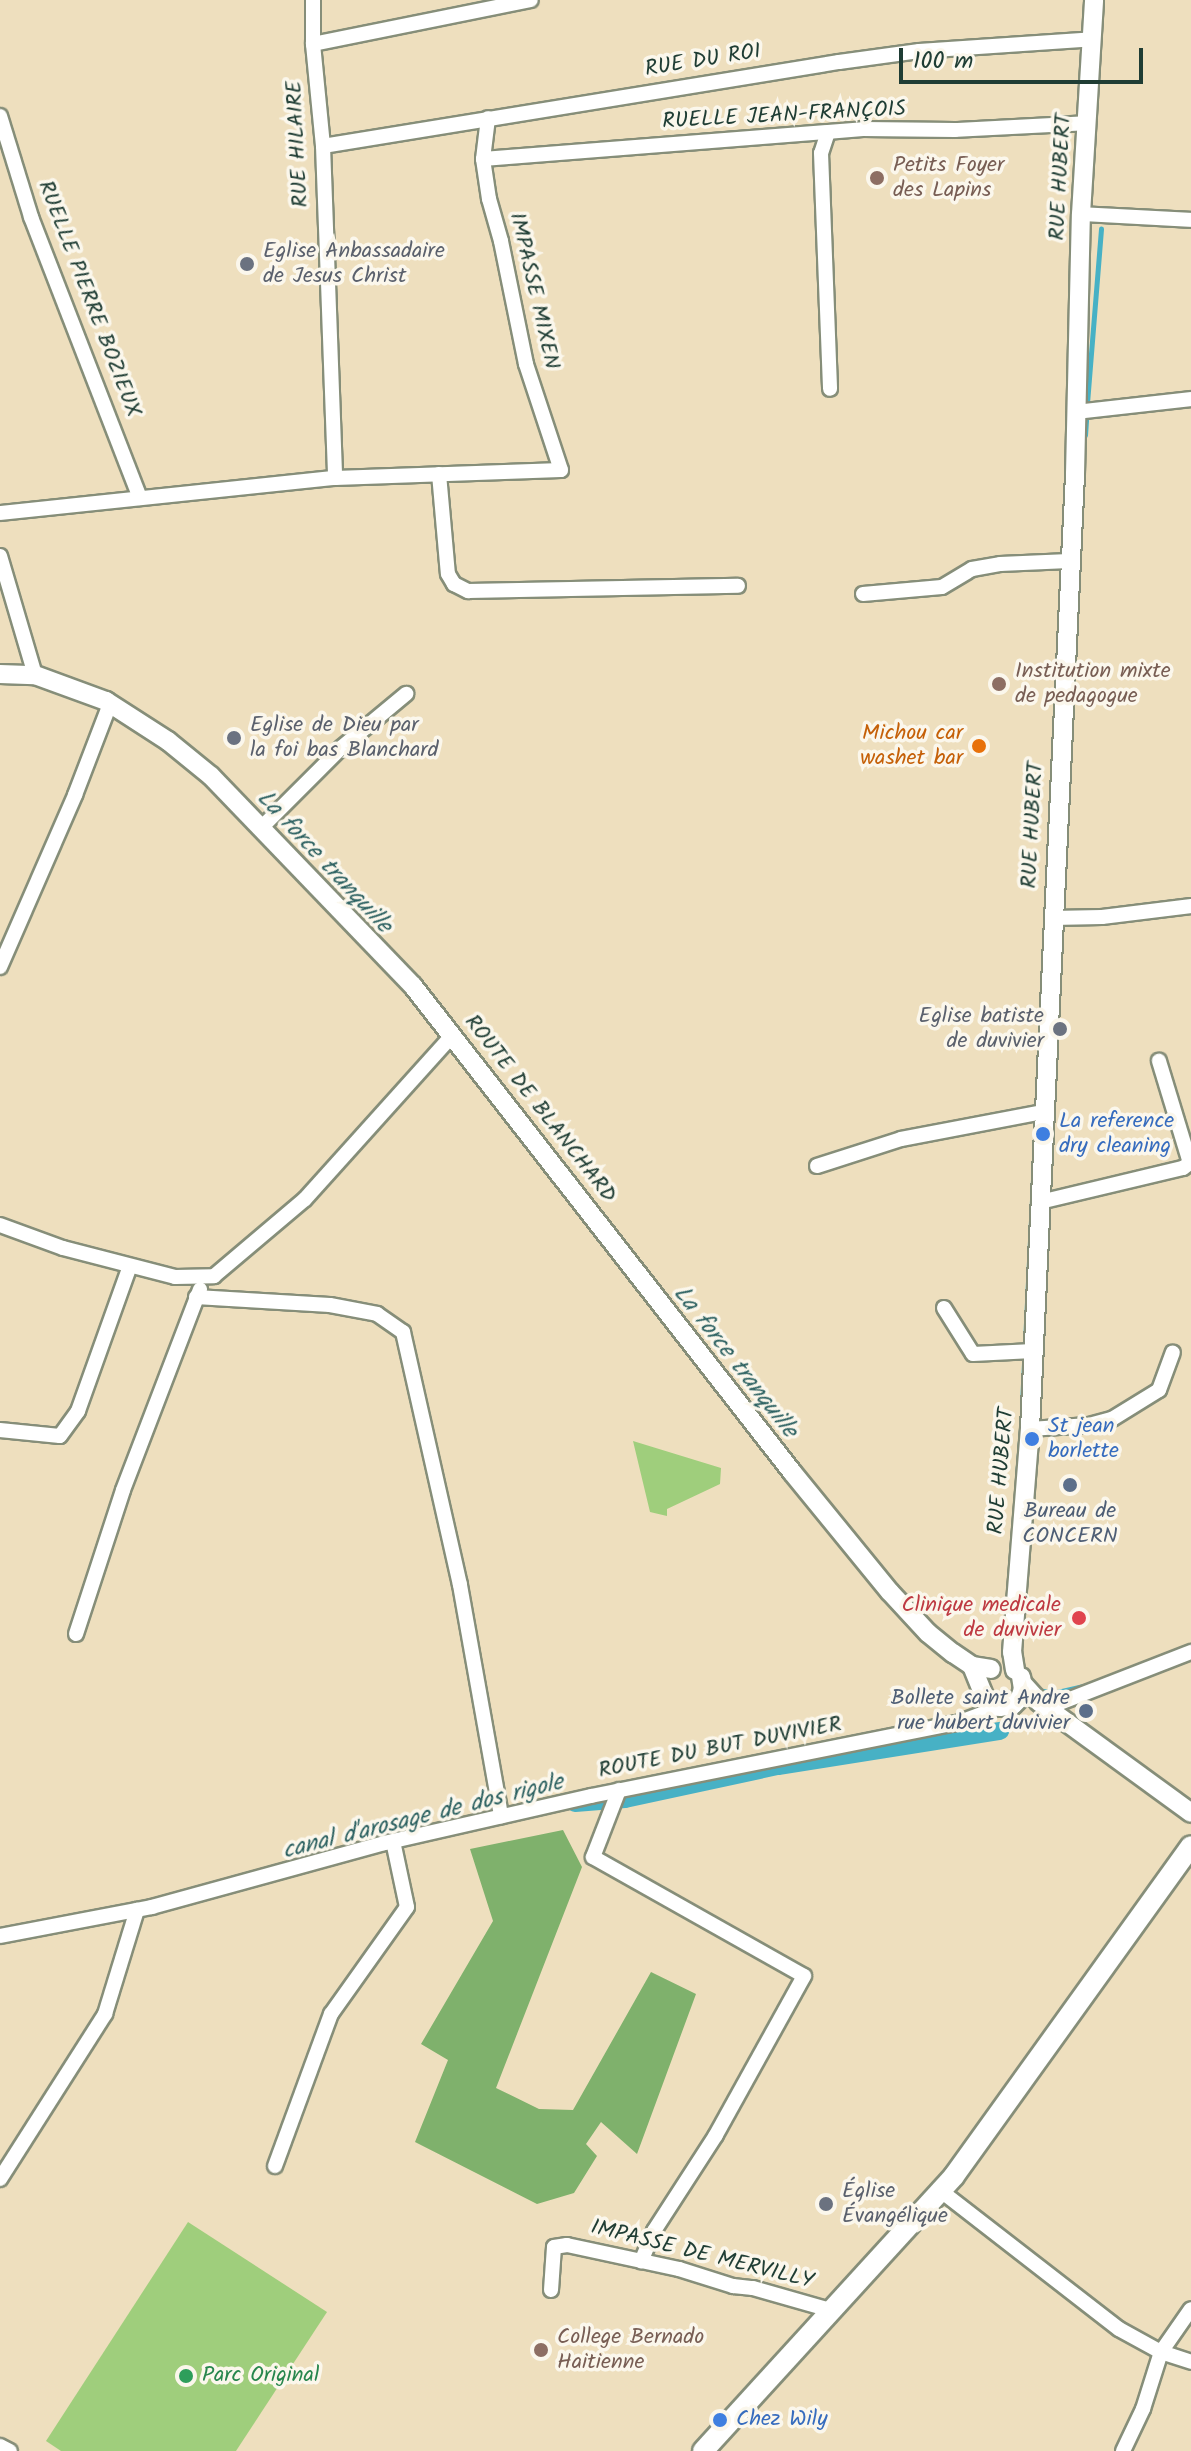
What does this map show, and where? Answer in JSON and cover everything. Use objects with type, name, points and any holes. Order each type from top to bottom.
[{"type":"main road","points":[[703,2451],[941,2191],[999,2118],[1191,1846]]},
{"type":"street","name":"RUE HILAIRE","points":[[313,0],[313,44],[323,146],[335,478]]},
{"type":"street","points":[[313,44],[531,0]]},
{"type":"street","name":"RUE HUBERT","points":[[1016,1660],[1030,1429],[1076,412],[1081,214],[1094,0]]},
{"type":"street","name":"RUE DU ROI","points":[[323,146],[839,62],[919,51],[1093,39]]},
{"type":"street","name":"RUELLE PIERRE BOZIEUX","points":[[0,116],[31,217],[140,498]]},
{"type":"street","name":"IMPASSE MIXEN","points":[[439,474],[561,470],[526,364],[483,159],[488,118]]},
{"type":"street","name":"RUELLE JEAN-FRANÇOIS","points":[[483,159],[828,132],[1088,123]]},
{"type":"street","points":[[828,132],[821,153],[830,389]]},
{"type":"street","points":[[1081,214],[1191,220]]},
{"type":"street","points":[[1076,412],[1191,399]]},
{"type":"street","points":[[0,513],[335,478],[439,474],[448,574],[454,584],[468,591],[738,586]]},
{"type":"street","points":[[0,556],[35,675]]},
{"type":"street","points":[[863,594],[942,587],[972,569],[1000,564],[1069,561]]},
{"type":"street","name":"ROUTE DE BLANCHARD","points":[[0,674],[35,675],[110,704],[168,741],[211,776],[413,986],[792,1472],[890,1592],[928,1633],[972,1666],[986,1685]]},
{"type":"street","points":[[261,828],[341,748],[406,694]]},
{"type":"street","points":[[0,967],[75,795],[110,704]]},
{"type":"street","points":[[1052,918],[1102,917],[1191,906]]},
{"type":"street","points":[[0,1225],[63,1248],[175,1277],[214,1276],[305,1199],[452,1036]]},
{"type":"street","points":[[1040,1202],[1183,1168],[1190,1163],[1159,1061]]},
{"type":"street","points":[[817,1166],[901,1139],[1043,1112]]},
{"type":"street","points":[[2,1435],[60,1436],[78,1411],[130,1266]]},
{"type":"street","points":[[76,1634],[123,1490],[205,1277]]},
{"type":"street","points":[[196,1297],[330,1305],[377,1314],[403,1332],[460,1585],[501,1816]]},
{"type":"street","points":[[944,1308],[973,1354],[1033,1351]]},
{"type":"street","points":[[1030,1429],[1089,1425],[1112,1419],[1159,1390],[1173,1352]]},
{"type":"street","points":[[1016,1660],[986,1685],[992,1704],[1043,1705],[1191,1652]]},
{"type":"street","points":[[1016,1660],[1043,1705],[1191,1813]]},
{"type":"street","points":[[1016,1660],[1043,1705]]},
{"type":"street","points":[[1006,1706],[1020,1698],[1016,1660]]},
{"type":"street","name":"ROUTE DU BUT DUVIVIER","points":[[0,1936],[137,1910],[393,1841],[501,1816],[957,1723],[986,1685]]},
{"type":"street","points":[[619,1790],[593,1857],[804,1976],[716,2135],[654,2231],[641,2261]]},
{"type":"street","points":[[275,2166],[331,2014],[407,1907],[393,1841]]},
{"type":"street","points":[[0,2179],[105,2014],[137,1910]]},
{"type":"street","points":[[941,2191],[1119,2329],[1161,2352],[1191,2362]]},
{"type":"street","name":"IMPASSE DE MERVILLY","points":[[551,2290],[554,2247],[567,2245],[733,2286],[772,2292],[834,2311]]},
{"type":"street","points":[[1123,2451],[1143,2409],[1161,2352],[1191,2309]]},
{"type":"street","points":[[0,2446],[10,2451]]},
{"type":"green space","points":[[633,1441],[721,1468],[720,1484],[667,1509],[667,1516],[650,1512]]},
{"type":"green space","points":[[563,1830],[582,1867],[496,2088],[539,2109],[573,2110],[651,1972],[696,1994],[637,2154],[601,2122],[586,2144],[597,2156],[574,2193],[537,2204],[415,2142],[448,2060],[421,2044],[493,1921],[470,1849]]},
{"type":"green space","name":"Parc Original","points":[[188,2222],[327,2312],[236,2451],[61,2451],[46,2441]]},
{"type":"waterway","points":[[1087,403],[1101,229]]},
{"type":"waterway","points":[[1085,435],[1086,420]]},
{"type":"waterway","points":[[1022,1404],[1033,1175]]},
{"type":"waterway","points":[[1017,1476],[1021,1429]]},
{"type":"waterway","points":[[1034,1689],[1053,1693],[1091,1684]]},
{"type":"waterway","name":"canal d'arosage de dos rigole","points":[[575,1803],[625,1799],[778,1766],[1000,1731]]},
{"type":"place","name":"Petits Foyer des Lapins","points":[[877,178]]},
{"type":"place","name":"Eglise Anbassadaire de Jesus Christ","points":[[247,264]]},
{"type":"place","name":"Institution mixte de pedagogue","points":[[999,684]]},
{"type":"place","name":"Eglise de Dieu par la foi bas Blanchard","points":[[234,738]]},
{"type":"place","name":"Michou car washet bar","points":[[979,746]]},
{"type":"place","name":"Eglise batiste de duvivier","points":[[1060,1029]]},
{"type":"place","name":"La reference dry cleaning","points":[[1043,1134]]},
{"type":"place","name":"St jean borlette","points":[[1032,1439]]},
{"type":"place","name":"Bureau de CONCERN","points":[[1070,1485]]},
{"type":"place","name":"Clinique medicale de duvivier","points":[[1079,1618]]},
{"type":"place","name":"Bollete saint Andre rue hubert duvivier","points":[[1086,1711]]},
{"type":"place","name":"Église Évangélique","points":[[826,2204]]},
{"type":"place","name":"College Bernado Haitienne","points":[[541,2350]]},
{"type":"place","name":"Parc Original","points":[[186,2376]]},
{"type":"place","name":"Chez Wily","points":[[720,2420]]},
{"type":"water label","name":"La force tranquille","points":[[324,862]]},
{"type":"water label","name":"La force tranquille","points":[[735,1362]]}]
